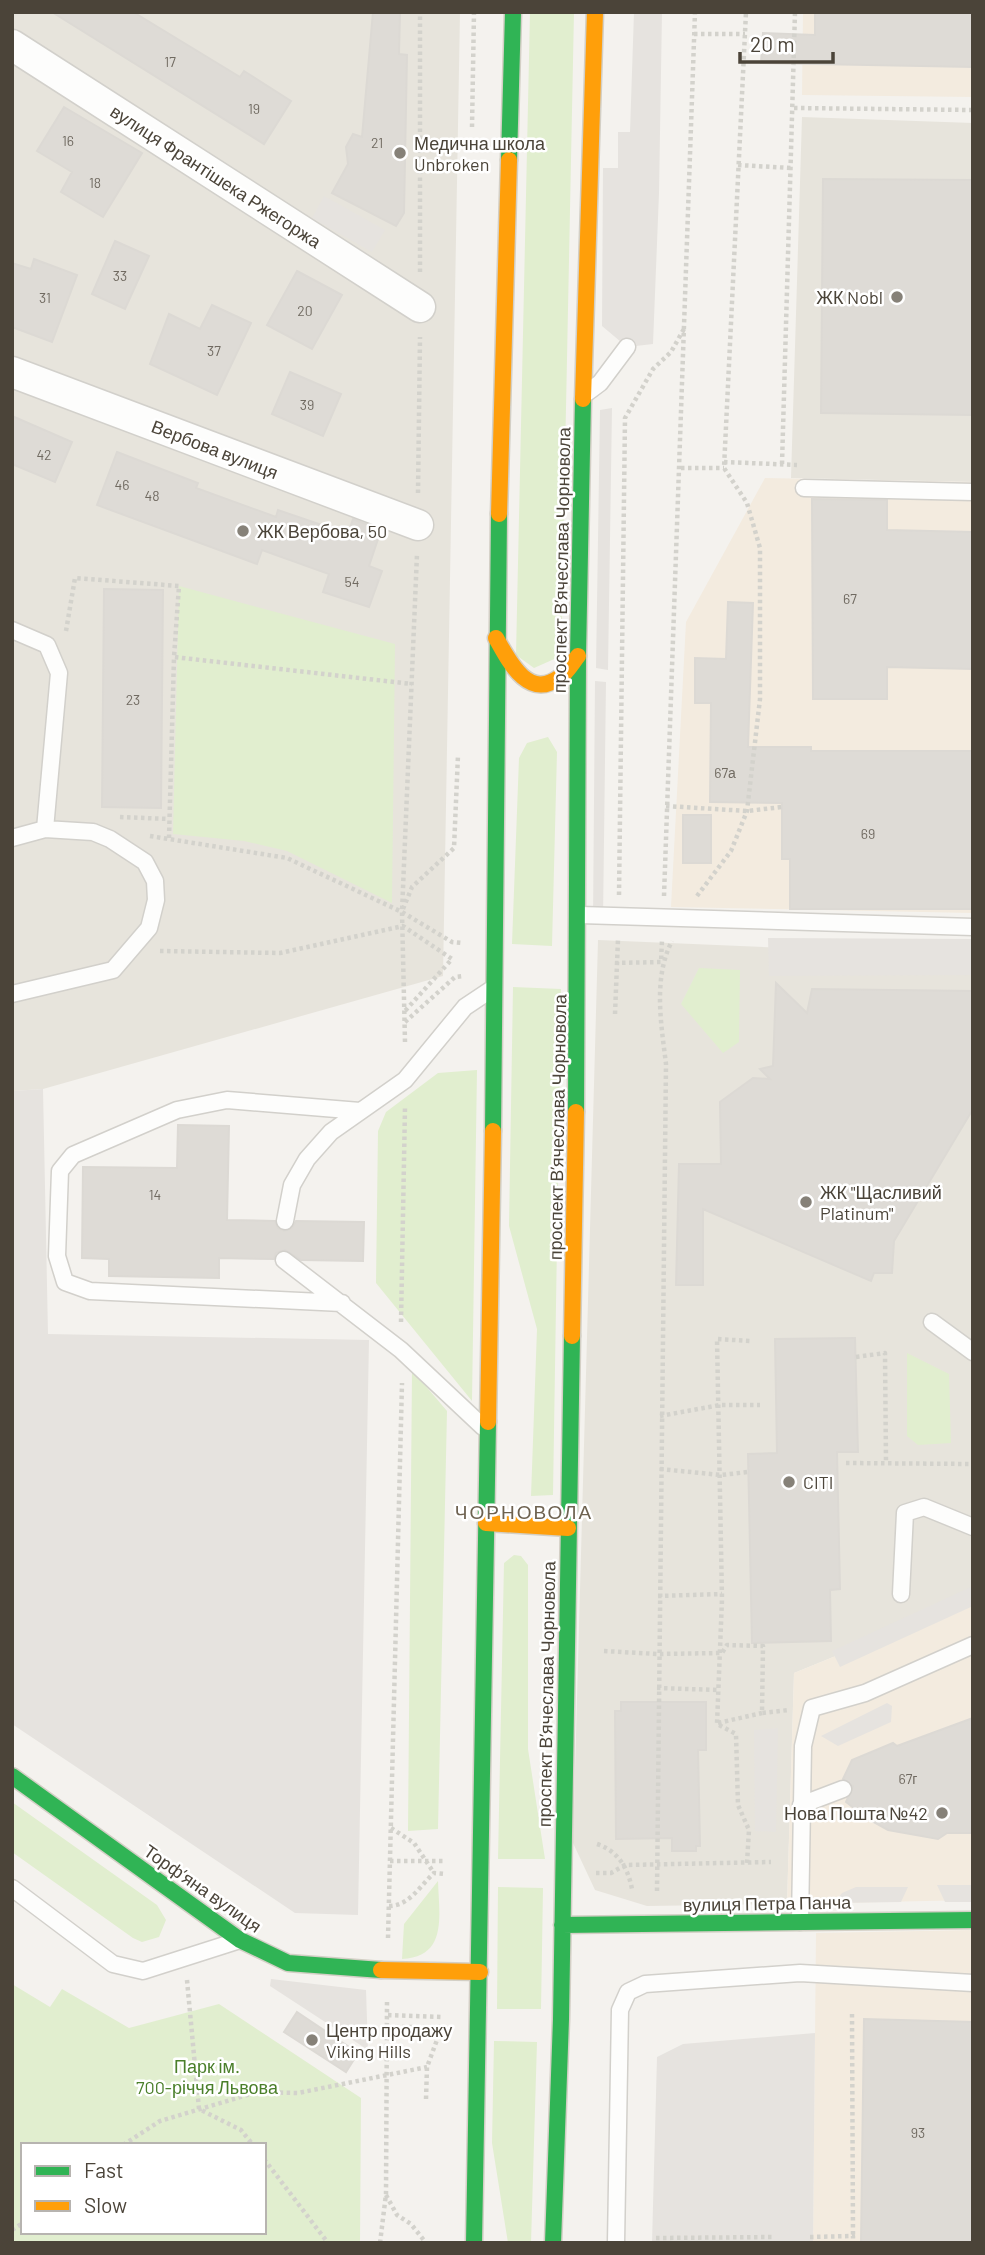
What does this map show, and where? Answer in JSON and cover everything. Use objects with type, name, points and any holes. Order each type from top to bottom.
[{"type":"main road","points":[[474,2243],[495,988],[496,638],[513,12]]},
{"type":"main road","name":"проспект Вʼячеслава Чорновола","points":[[553,2243],[562,1925],[580,915],[578,656],[595,12]]},
{"type":"main road","points":[[496,638],[516,674],[538,684],[560,678],[578,656]]},
{"type":"main road","points":[[495,742],[514,714]]},
{"type":"main road","points":[[562,717],[578,741]]},
{"type":"main road","points":[[486,1523],[568,1528]]},
{"type":"main road","name":"Торфʼяна вулиця","points":[[12,1776],[240,1940],[288,1963],[387,1970],[480,1972]]},
{"type":"main road","name":"вулиця Петра Панча","points":[[562,1925],[973,1920]]},
{"type":"street","name":"вулиця Франтішека Ржегоржа","points":[[12,45],[420,307]]},
{"type":"street","name":"Вербова вулиця","points":[[12,372],[418,525]]},
{"type":"lane","points":[[583,396],[600,383],[627,346]]},
{"type":"lane","points":[[804,488],[973,492]]},
{"type":"lane","points":[[12,630],[47,645],[59,673],[45,830]]},
{"type":"lane","points":[[12,838],[45,830],[93,832],[110,839],[145,862],[155,881],[156,900],[149,928],[113,970],[12,994]]},
{"type":"lane","points":[[580,915],[973,927]]},
{"type":"lane","points":[[285,1221],[292,1185],[307,1159],[331,1132],[405,1080],[465,1007],[495,988]]},
{"type":"lane","points":[[342,1303],[90,1291],[65,1282],[57,1256],[60,1171],[73,1155],[177,1110],[240,1101],[360,1111]]},
{"type":"lane","points":[[285,1260],[401,1350],[488,1432]]},
{"type":"lane","points":[[932,1322],[973,1352]]},
{"type":"lane","points":[[901,1594],[905,1513],[924,1507],[973,1527]]},
{"type":"lane","points":[[800,1922],[803,1746],[812,1708],[865,1693],[973,1645]]},
{"type":"lane","points":[[801,1805],[843,1789]]},
{"type":"lane","points":[[12,1888],[113,1964],[143,1971],[240,1940]]},
{"type":"lane","points":[[616,2243],[620,2010],[628,1993],[645,1984],[800,1973],[973,1983]]},
{"type":"path","points":[[405,1045],[402,912],[418,525],[420,12]]},
{"type":"path","points":[[472,133],[474,12]]},
{"type":"path","points":[[657,1896],[657,1654],[666,1064],[660,1015],[695,12]]},
{"type":"path","points":[[662,962],[690,906],[731,851],[747,811],[760,699],[761,548],[747,503],[723,468],[746,12]]},
{"type":"path","points":[[782,464],[795,12]]},
{"type":"path","points":[[694,34],[745,34]]},
{"type":"path","points":[[794,108],[973,110]]},
{"type":"path","points":[[738,166],[791,168]]},
{"type":"path","points":[[681,468],[723,468]]},
{"type":"path","points":[[59,673],[75,578],[179,586],[174,657],[169,838]]},
{"type":"path","points":[[174,657],[412,684]]},
{"type":"path","points":[[402,912],[412,887],[454,848],[458,742]]},
{"type":"path","points":[[666,806],[747,811],[782,807]]},
{"type":"path","points":[[144,836],[287,858],[402,912],[452,942]]},
{"type":"path","points":[[128,955],[166,951],[280,953],[402,926],[452,959],[404,1012]]},
{"type":"path","points":[[606,963],[662,962]]},
{"type":"path","points":[[404,1022],[455,976]]},
{"type":"path","points":[[401,1327],[405,1095]]},
{"type":"path","points":[[717,1724],[722,1653],[722,1594],[717,1339],[750,1341]]},
{"type":"path","points":[[856,1357],[885,1353],[886,1463]]},
{"type":"path","points":[[388,1950],[402,1380]]},
{"type":"path","points":[[660,1416],[720,1405],[760,1405]]},
{"type":"path","points":[[846,1463],[973,1464]]},
{"type":"path","points":[[660,1469],[721,1475],[748,1472]]},
{"type":"path","points":[[658,1596],[722,1594]]},
{"type":"path","points":[[722,1653],[727,1645],[763,1646],[762,1713]]},
{"type":"path","points":[[604,1651],[657,1654],[722,1653]]},
{"type":"path","points":[[657,1688],[719,1690]]},
{"type":"path","points":[[717,1724],[762,1713],[812,1708]]},
{"type":"path","points":[[717,1724],[736,1734],[738,1805],[748,1830],[747,1863]]},
{"type":"path","points":[[391,1828],[414,1843],[433,1873]]},
{"type":"path","points":[[594,1843],[606,1847],[625,1865],[634,1898]]},
{"type":"path","points":[[390,1861],[442,1861]]},
{"type":"path","points":[[584,1874],[611,1873],[625,1865],[771,1862]]},
{"type":"path","points":[[389,1906],[399,1906],[406,1902],[433,1873]]},
{"type":"path","points":[[433,1873],[444,1874]]},
{"type":"path","points":[[185,1958],[199,2109]]},
{"type":"path","points":[[380,2243],[386,2194],[387,1995]]},
{"type":"path","points":[[852,2014],[853,2243]]},
{"type":"path","points":[[388,2015],[446,2017],[427,2067],[426,2098]]},
{"type":"path","points":[[388,2027],[442,2027]]},
{"type":"path","points":[[126,2143],[160,2121],[257,2092],[298,2093],[427,2067]]},
{"type":"path","points":[[199,2109],[241,2130],[251,2143]]},
{"type":"path","points":[[266,2162],[328,2243]]},
{"type":"path","points":[[386,2194],[397,2215],[411,2224],[426,2243]]},
{"type":"path","points":[[810,2237],[853,2236]]},
{"type":"path","points":[[656,2238],[775,2237]]},
{"type":"shaded area","points":[[12,12],[460,12],[443,976],[43,1089],[12,1091]]},
{"type":"shaded area","points":[[634,12],[662,12],[659,193],[653,344],[627,347],[602,326],[603,168],[618,168],[618,132],[630,132]]},
{"type":"shaded area","points":[[803,12],[973,12],[973,97],[802,95]]},
{"type":"shaded area","points":[[802,117],[973,123],[973,482],[791,478]]},
{"type":"shaded area","points":[[324,196],[385,230],[372,252],[312,218]]},
{"type":"shaded area","points":[[612,408],[608,670],[596,668],[600,410]]},
{"type":"shaded area","points":[[765,478],[973,482],[973,913],[671,907],[686,622]]},
{"type":"shaded area","points":[[595,681],[606,682],[603,920],[593,922]]},
{"type":"shaded area","points":[[768,938],[973,939],[973,975],[769,976]]},
{"type":"shaded area","points":[[598,940],[973,956],[973,1600],[794,1673],[787,1904],[647,1906],[595,1890],[573,1843]]},
{"type":"shaded area","points":[[43,1089],[48,1334],[369,1340],[358,1915],[295,1913],[12,1724],[12,1091]]},
{"type":"shaded area","points":[[973,1586],[973,1606],[840,1667],[832,1651]]},
{"type":"shaded area","points":[[973,1600],[973,1900],[787,1904],[794,1673]]},
{"type":"shaded area","points":[[887,1703],[892,1706],[891,1722],[838,1746],[821,1736]]},
{"type":"shaded area","points":[[778,1728],[776,1832],[755,1831],[754,1730]]},
{"type":"shaded area","points":[[937,1885],[973,1885],[973,1902],[945,1902]]},
{"type":"shaded area","points":[[856,1887],[908,1887],[901,1902],[834,1903],[842,1893]]},
{"type":"shaded area","points":[[973,1930],[973,2243],[813,2243],[816,1933]]},
{"type":"shaded area","points":[[271,1979],[366,1990],[368,2050],[270,1986]]},
{"type":"shaded area","points":[[815,2033],[813,2243],[652,2243],[657,2057],[683,2044]]},
{"type":"green space","points":[[530,12],[574,12],[561,656],[534,668],[516,655]]},
{"type":"green space","points":[[179,586],[395,644],[392,903],[287,851],[244,841],[173,834]]},
{"type":"green space","points":[[548,737],[557,752],[552,946],[512,944],[519,758],[527,743]]},
{"type":"green space","points":[[699,968],[740,970],[739,1042],[723,1053],[681,1004]]},
{"type":"green space","points":[[513,987],[561,989],[553,1495],[531,1496],[537,1329],[509,1226]]},
{"type":"green space","points":[[477,1070],[472,1401],[376,1283],[378,1131],[386,1112],[438,1073]]},
{"type":"green space","points":[[907,1353],[949,1374],[951,1443],[918,1445],[907,1436]]},
{"type":"green space","points":[[412,1370],[447,1411],[438,1829],[408,1831]]},
{"type":"green space","points":[[514,1555],[521,1556],[528,1565],[528,1749],[545,1859],[498,1859],[504,1563]]},
{"type":"green space","points":[[12,1802],[157,1905],[166,1920],[159,1937],[142,1942],[133,1938],[12,1852]]},
{"type":"green space","points":[[438,1881],[439,1920],[434,1942],[427,1951],[402,1959],[404,1924]]},
{"type":"green space","points":[[498,1887],[543,1888],[541,2009],[497,2009]]},
{"type":"green space","name":"Парк ім. 700-річчя Львова","points":[[12,1984],[50,2007],[62,1989],[129,2028],[219,2004],[361,2098],[360,2243],[12,2243]]},
{"type":"green space","points":[[494,2041],[537,2042],[531,2243],[508,2243],[492,2143]]},
{"type":"building","points":[[52,12],[133,12],[240,77],[244,71],[291,101],[264,144]]},
{"type":"building","points":[[373,12],[400,12],[399,54],[407,55],[404,213],[396,226],[332,193],[348,164],[346,147],[353,134],[362,137]]},
{"type":"building","points":[[815,12],[973,12],[973,67],[761,63],[763,33],[815,35]]},
{"type":"building","points":[[64,107],[142,153],[103,217],[61,192],[72,172],[37,151]]},
{"type":"building","name":"ЖК Nobl","points":[[823,179],[973,180],[973,415],[821,413]]},
{"type":"building","points":[[115,241],[149,256],[125,309],[92,294]]},
{"type":"building","points":[[34,259],[77,275],[52,342],[12,327],[12,263],[31,269]]},
{"type":"building","points":[[297,271],[342,295],[312,349],[267,325]]},
{"type":"building","points":[[212,305],[251,323],[217,395],[150,364],[169,314],[200,329]]},
{"type":"building","points":[[290,372],[341,394],[323,436],[272,414]]},
{"type":"building","points":[[12,416],[72,442],[55,482],[12,464]]},
{"type":"building","points":[[117,452],[198,483],[196,488],[276,517],[278,510],[348,534],[353,519],[381,530],[369,566],[382,571],[369,607],[323,592],[329,574],[262,550],[257,564],[97,505]]},
{"type":"building","points":[[812,499],[887,500],[887,530],[973,532],[973,669],[887,667],[887,699],[813,699]]},
{"type":"building","points":[[104,589],[163,590],[161,808],[102,807]]},
{"type":"building","points":[[728,602],[753,603],[748,747],[811,747],[811,751],[973,751],[973,909],[790,909],[790,859],[782,859],[782,803],[710,802],[711,703],[695,703],[695,658],[726,659]]},
{"type":"building","points":[[683,815],[711,815],[711,863],[683,863]]},
{"type":"building","points":[[776,983],[807,1013],[812,989],[973,991],[973,1109],[894,1241],[892,1273],[874,1273],[871,1281],[703,1209],[703,1285],[676,1285],[679,1164],[721,1164],[720,1102],[753,1078],[770,1079],[760,1069],[773,1066]]},
{"type":"building","points":[[178,1125],[229,1126],[227,1220],[275,1221],[278,1228],[284,1231],[292,1228],[296,1221],[364,1222],[363,1261],[301,1260],[285,1250],[276,1253],[274,1259],[219,1258],[219,1278],[109,1276],[109,1259],[82,1258],[83,1167],[177,1168]]},
{"type":"building","name":"CITI","points":[[855,1338],[858,1452],[837,1452],[840,1589],[830,1590],[831,1641],[752,1643],[748,1454],[777,1453],[775,1339]]},
{"type":"building","points":[[621,1702],[706,1702],[706,1750],[698,1750],[700,1846],[696,1846],[696,1851],[672,1851],[672,1838],[616,1839],[615,1711],[621,1711]]},
{"type":"building","points":[[973,1718],[973,1833],[947,1833],[938,1839],[888,1830],[846,1802],[853,1786],[843,1779],[852,1760],[893,1743],[897,1746]]},
{"type":"building","name":"Центр продажу Viking Hills","points":[[297,2012],[358,2053],[346,2072],[284,2032]]},
{"type":"building","points":[[864,2019],[973,2022],[973,2243],[861,2243]]},
{"type":"traffic: fast","points":[[509,160],[513,12]]},
{"type":"traffic: fast","points":[[576,1112],[578,656],[583,399]]},
{"type":"traffic: fast","points":[[493,1131],[499,514]]},
{"type":"traffic: fast","points":[[553,2243],[561,2019],[572,1336]]},
{"type":"traffic: fast","points":[[474,2243],[488,1422]]},
{"type":"traffic: fast","points":[[12,1776],[240,1940],[288,1963],[381,1970]]},
{"type":"traffic: fast","points":[[562,1925],[973,1920]]},
{"type":"traffic: slow","points":[[583,399],[595,12]]},
{"type":"traffic: slow","points":[[499,514],[509,160]]},
{"type":"traffic: slow","points":[[496,638],[521,675],[538,684],[549,683],[563,675],[578,656]]},
{"type":"traffic: slow","points":[[572,1336],[576,1112]]},
{"type":"traffic: slow","points":[[488,1422],[493,1131]]},
{"type":"traffic: slow","points":[[486,1523],[568,1528]]},
{"type":"traffic: slow","points":[[381,1970],[480,1972]]},
{"type":"place","name":"Медична школа Unbroken","points":[[400,153]]},
{"type":"place","name":"ЖК Nobl","points":[[897,297]]},
{"type":"place","name":"ЖК Вербова, 50","points":[[243,531]]},
{"type":"place","name":"ЖК \"Щасливий Platinum\"","points":[[806,1202]]},
{"type":"place","name":"CITI","points":[[789,1482]]},
{"type":"place","name":"Нова Пошта №42","points":[[942,1813]]},
{"type":"place","name":"Центр продажу Viking Hills","points":[[312,2040]]},
{"type":"district","name":"ЧОРНОВОЛА","points":[[524,1511]]}]
